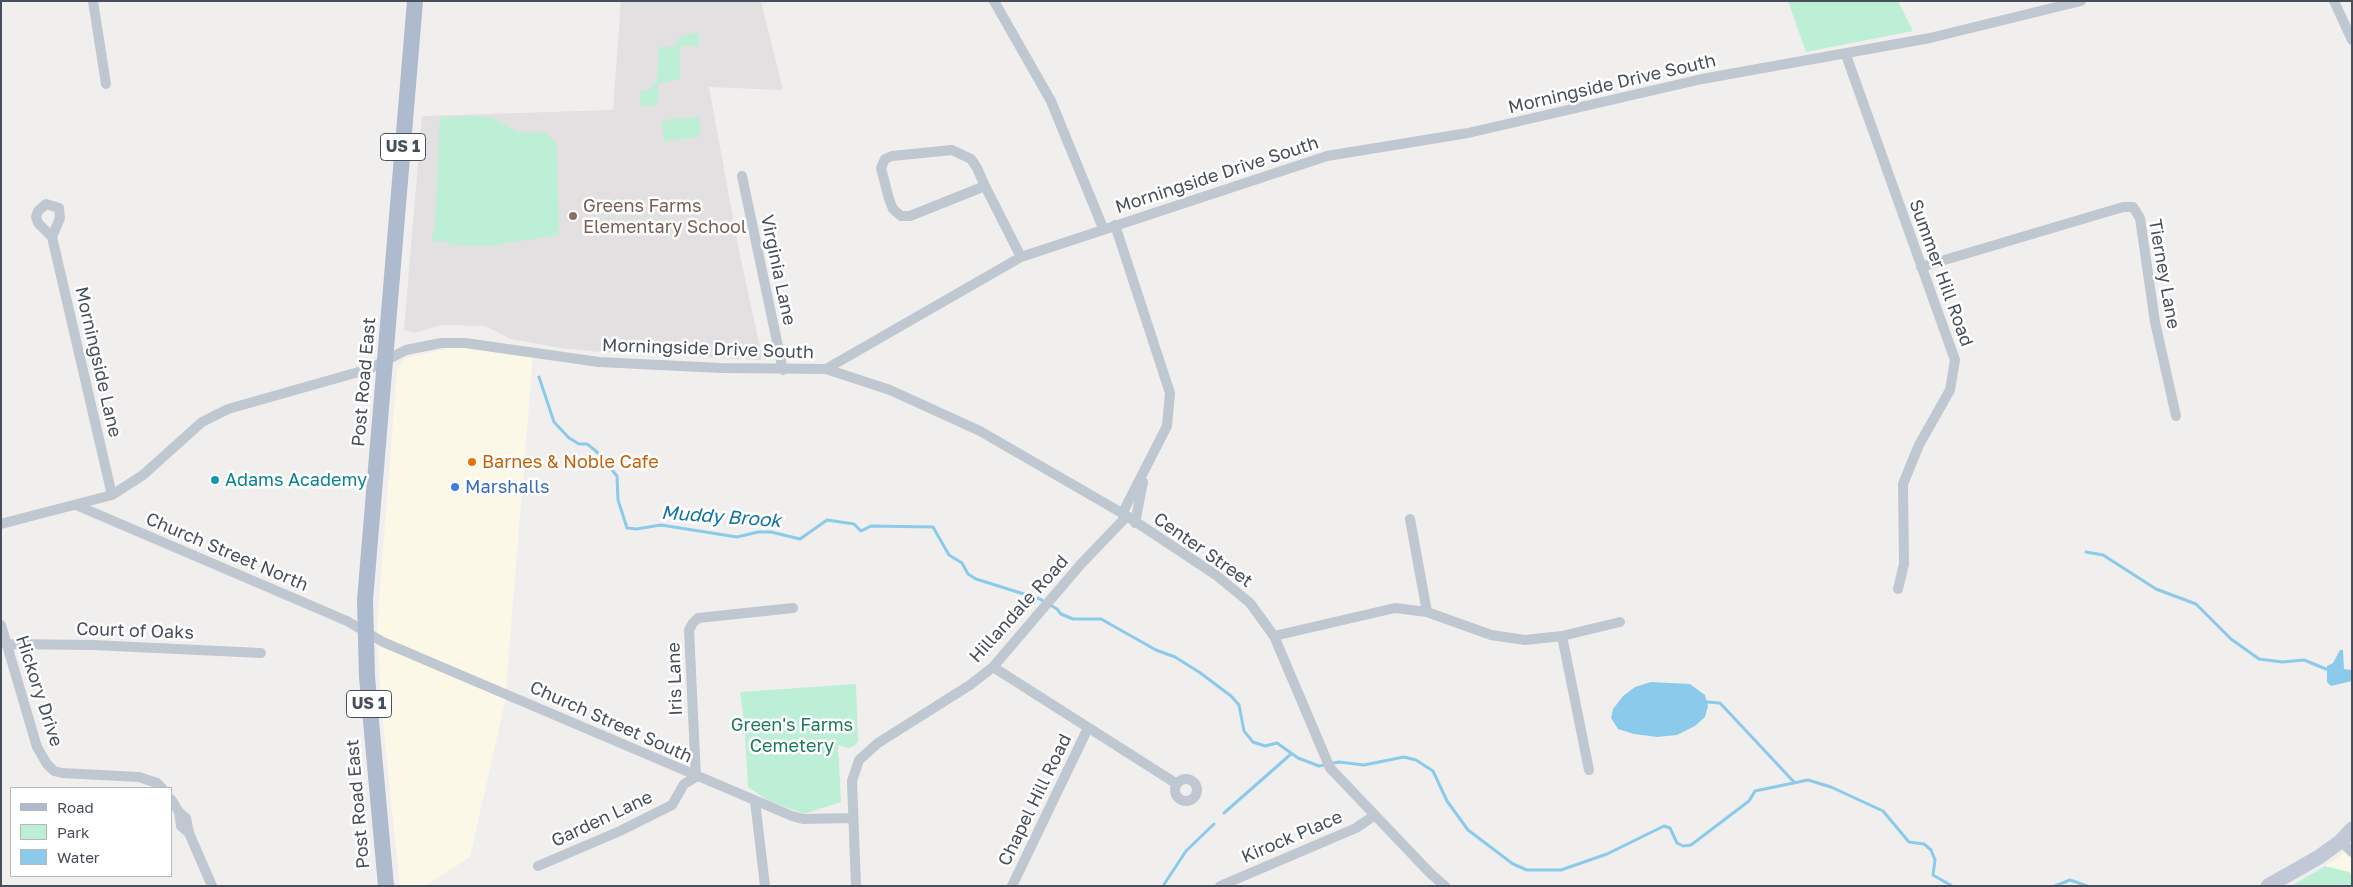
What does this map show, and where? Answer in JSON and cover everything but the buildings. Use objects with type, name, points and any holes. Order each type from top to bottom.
[{"type":"main road","name":"Post Road East","points":[[386,886],[369,706],[365,630],[369,550],[415,1]]},
{"type":"street","points":[[93,1],[106,84]]},
{"type":"street","points":[[994,1],[1051,101],[1102,228]]},
{"type":"street","name":"Morningside Drive South","points":[[1,524],[112,494],[143,475],[202,422],[228,409],[369,369],[386,359],[418,347],[464,343],[599,362],[783,370],[826,369],[1021,257],[1102,228],[1327,156],[1468,133],[1702,79],[1846,55],[1930,38],[2081,1]]},
{"type":"street","points":[[2334,1],[2352,40]]},
{"type":"street","name":"Summer Hill Road","points":[[1846,55],[1955,360],[1950,390],[1919,445],[1903,484],[1904,564],[1898,589]]},
{"type":"street","points":[[985,186],[910,216],[901,216],[894,209],[889,199],[882,168],[885,159],[892,156],[952,150],[971,159],[978,168],[985,186],[1021,257]]},
{"type":"street","name":"Virginia Lane","points":[[742,176],[783,370]]},
{"type":"street","name":"Tierney Lane","points":[[1921,267],[2124,207],[2133,207],[2140,218],[2155,322],[2176,416]]},
{"type":"street","name":"Hillandale Road","points":[[856,886],[852,818],[852,780],[855,768],[866,752],[970,685],[993,667],[1124,515],[1167,426],[1170,394],[1115,225]]},
{"type":"street","name":"Morningside Lane","points":[[52,237],[112,494]]},
{"type":"street","name":"Center Street","points":[[826,369],[890,390],[980,431],[1124,515],[1216,575],[1250,603],[1274,636],[1328,764],[1430,874],[1445,886]]},
{"type":"street","name":"Hillandale Road","points":[[1135,523],[1146,470]]},
{"type":"street","name":"Church Street North","points":[[76,505],[365,630]]},
{"type":"street","points":[[1410,519],[1427,612]]},
{"type":"street","name":"Iris Lane","points":[[696,777],[689,630],[693,623],[698,618],[793,608]]},
{"type":"street","points":[[1274,636],[1395,608],[1427,612],[1491,635],[1525,640],[1562,636],[1620,622]]},
{"type":"street","name":"Hickory Drive","points":[[1,626],[37,747],[46,764],[62,773],[139,777],[157,783],[161,787]]},
{"type":"street","name":"Church Street South","points":[[365,630],[383,642],[755,801],[803,819],[852,818]]},
{"type":"street","points":[[1562,636],[1588,770]]},
{"type":"street","name":"Court of Oaks","points":[[7,644],[93,645],[261,653]]},
{"type":"street","name":"Chapel Hill Road","points":[[993,667],[1177,784]]},
{"type":"street","name":"Chapel Hill Road","points":[[1012,886],[1088,728]]},
{"type":"street","name":"Garden Lane","points":[[538,866],[620,831],[672,805],[684,784],[696,777]]},
{"type":"street","points":[[172,801],[179,812],[186,818],[190,833],[212,886]]},
{"type":"street","points":[[755,801],[765,886]]},
{"type":"street","name":"Kirock Place","points":[[1220,886],[1356,828],[1376,815]]},
{"type":"street","points":[[2268,886],[2319,857],[2341,841],[2352,829]]},
{"type":"street","points":[[2341,841],[2352,852]]},
{"type":"shaded area","name":"Greens Farms Elementary School","points":[[621,1],[761,1],[783,90],[709,87],[761,360],[600,352],[561,348],[511,339],[485,326],[441,325],[414,333],[404,330],[422,116],[613,110]]},
{"type":"shaded area","points":[[450,348],[481,348],[533,355],[505,701],[470,857],[425,886],[400,886],[381,703],[377,627],[397,370],[405,358]]},
{"type":"shaded area","points":[[2352,848],[2352,886],[2291,886],[2325,866]]},
{"type":"green space","points":[[1788,1],[1898,1],[1913,31],[1806,52]]},
{"type":"green space","points":[[698,32],[699,46],[681,46],[680,79],[658,84],[658,104],[641,107],[640,92],[651,89],[652,83],[657,82],[659,47],[674,47],[678,39],[684,35]]},
{"type":"green space","points":[[490,117],[518,132],[546,133],[557,145],[559,235],[487,246],[451,245],[444,240],[436,243],[431,237],[435,229],[440,118]]},
{"type":"green space","points":[[699,117],[700,137],[664,141],[662,120]]},
{"type":"green space","name":"Green's Farms Cemetery","points":[[856,684],[858,742],[848,748],[838,745],[841,802],[804,814],[767,800],[748,787],[744,720],[740,692]]},
{"type":"green space","points":[[2325,866],[2349,872],[2352,876],[2352,886],[2291,886]]},
{"type":"water","points":[[2340,650],[2343,650],[2344,669],[2352,670],[2352,681],[2331,686],[2327,682],[2327,666],[2333,663]]},
{"type":"water","points":[[1651,682],[1690,684],[1705,695],[1708,706],[1705,717],[1695,726],[1677,735],[1657,737],[1634,734],[1618,729],[1611,718],[1613,709],[1623,696],[1635,687]]},
{"type":"waterway","name":"Muddy Brook","points":[[539,377],[554,422],[569,438],[579,444],[587,444],[596,451],[617,476],[618,500],[627,528],[636,529],[661,525],[737,537],[758,532],[771,532],[800,539],[827,520],[854,524],[861,531],[871,526],[933,527],[949,555],[962,563],[968,574],[976,579],[1040,599],[1057,609],[1061,614],[1073,619],[1101,619],[1156,650],[1175,657],[1199,672],[1231,696],[1239,705],[1244,731],[1253,742],[1265,746],[1277,743],[1298,758],[1319,766],[1339,762],[1364,765],[1404,757],[1416,760],[1433,771],[1447,801],[1468,830],[1513,864],[1527,870],[1561,870],[1607,854],[1664,826],[1670,828],[1677,843],[1683,846],[1691,845],[1749,801],[1755,791],[1808,780],[1831,787],[1883,811],[1909,842],[1924,844],[1931,850],[1935,860],[1933,875],[1952,886]]},
{"type":"waterway","points":[[2086,552],[2103,555],[2156,589],[2196,604],[2231,639],[2259,659],[2282,662],[2304,660],[2326,669]]},
{"type":"waterway","points":[[1707,702],[1720,703],[1794,782]]},
{"type":"waterway","points":[[1224,813],[1291,754]]},
{"type":"waterway","points":[[1163,886],[1186,851],[1214,824]]},
{"type":"waterway","name":"Muddy Brook","points":[[2055,886],[2070,880],[2087,886]]},
{"type":"place","name":"Greens Farms Elementary School","points":[[573,216]]},
{"type":"place","name":"Barnes & Noble Cafe","points":[[472,462]]},
{"type":"place","name":"Adams Academy","points":[[215,480]]},
{"type":"place","name":"Marshalls","points":[[455,487]]}]
